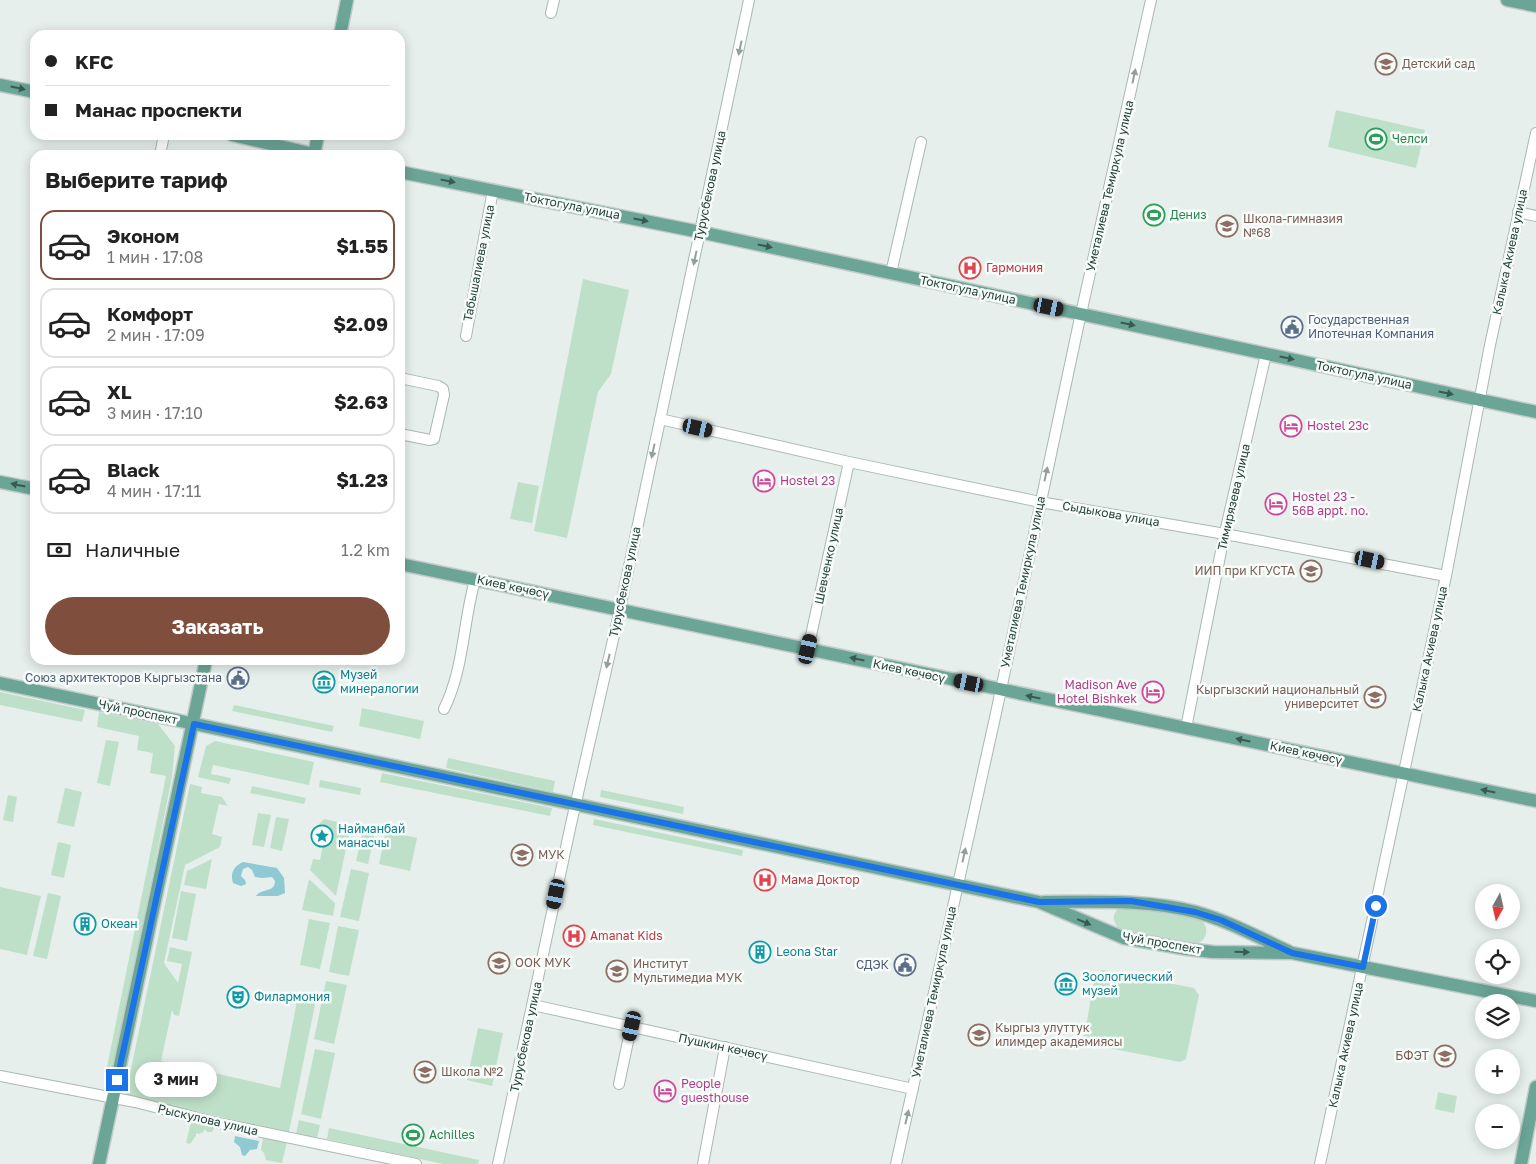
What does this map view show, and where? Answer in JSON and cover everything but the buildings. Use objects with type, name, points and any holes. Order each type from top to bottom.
[{"type":"main road","points":[[341,30],[347,0]]},
{"type":"main road","points":[[1506,0],[1536,6]]},
{"type":"main road","points":[[0,84],[30,91]]},
{"type":"main road","points":[[253,140],[294,150]]},
{"type":"main road","name":"Токтогула улица","points":[[405,173],[700,232],[1536,412]]},
{"type":"main road","points":[[0,482],[30,488]]},
{"type":"main road","name":"Киев көчөсү","points":[[405,565],[1536,801]]},
{"type":"main road","points":[[100,1164],[205,665]]},
{"type":"main road","name":"Чуй проспект","points":[[0,684],[1039,902],[1124,938],[1213,952],[1292,953],[1536,1001]]},
{"type":"main road","name":"Чуй проспект","points":[[1039,902],[1131,901],[1195,912],[1221,920],[1292,953]]},
{"type":"main road","points":[[1521,1164],[1536,1086]]},
{"type":"street","points":[[551,13],[554,0]]},
{"type":"street","name":"Турусбекова улица","points":[[498,1164],[575,804],[620,610],[749,0]]},
{"type":"street","name":"Уметалиева Темиркула улица","points":[[896,1164],[1150,0]]},
{"type":"street","name":"Калыка Акиева улица","points":[[1320,1164],[1446,576],[1518,212],[1536,133]]},
{"type":"street","points":[[161,150],[163,140]]},
{"type":"street","points":[[891,273],[921,142]]},
{"type":"street","name":"Табышалиева улица","points":[[466,336],[493,190]]},
{"type":"street","points":[[1518,212],[1536,216]]},
{"type":"street","name":"Тимирязева улица","points":[[1186,728],[1225,534],[1266,354]]},
{"type":"street","points":[[405,379],[438,386],[443,389],[444,395],[434,439],[430,440],[405,435]]},
{"type":"street","name":"Сыдыкова улица","points":[[660,419],[849,462],[1040,502],[1225,534],[1446,576]]},
{"type":"street","name":"Шевченко улица","points":[[808,649],[849,462]]},
{"type":"street","points":[[444,709],[454,684],[475,580]]},
{"type":"street","name":"Пушкин көчөсү","points":[[533,1005],[913,1088]]},
{"type":"street","points":[[619,1084],[632,1026]]},
{"type":"street","points":[[702,1164],[725,1047]]},
{"type":"street","name":"Рыскулова улица","points":[[0,1076],[135,1102],[228,1125],[416,1164]]},
{"type":"green space","name":"Челси","points":[[1336,110],[1425,130],[1416,168],[1328,147]]},
{"type":"green space","points":[[583,279],[629,290],[611,374],[598,392],[567,538],[534,531]]},
{"type":"green space","points":[[518,482],[539,486],[532,523],[510,519]]},
{"type":"green space","points":[[0,692],[85,710],[82,722],[0,705]]},
{"type":"green space","points":[[234,705],[334,726],[332,732],[232,711]]},
{"type":"green space","points":[[362,708],[424,721],[420,739],[359,726]]},
{"type":"green space","points":[[99,712],[158,724],[175,746],[172,777],[114,1068],[107,1067],[166,776],[150,773],[153,753],[137,750],[139,736],[97,727]]},
{"type":"green space","points":[[106,740],[119,742],[110,786],[97,783]]},
{"type":"green space","points":[[215,741],[314,762],[309,785],[213,765],[211,774],[231,778],[229,784],[198,777],[206,746]]},
{"type":"green space","points":[[448,758],[555,781],[553,792],[446,768]]},
{"type":"green space","points":[[382,773],[552,808],[550,816],[380,782]]},
{"type":"green space","points":[[320,780],[361,788],[360,795],[319,787]]},
{"type":"green space","points":[[190,784],[202,787],[201,793],[222,797],[228,806],[219,804],[212,834],[222,837],[220,847],[185,865],[164,963],[178,983],[182,964],[167,961],[170,947],[192,952],[179,1016],[174,1015],[172,1010],[161,1061],[280,1088],[297,1001],[303,996],[311,997],[315,1005],[289,1132],[127,1096],[126,1093]]},
{"type":"green space","points":[[252,786],[306,798],[304,804],[250,793]]},
{"type":"green space","points":[[65,788],[82,792],[74,827],[57,823]]},
{"type":"green space","points":[[601,790],[684,807],[683,814],[600,797]]},
{"type":"green space","points":[[8,795],[17,797],[13,822],[3,820]]},
{"type":"green space","points":[[258,813],[271,815],[264,847],[252,845]]},
{"type":"green space","points":[[276,817],[289,819],[282,851],[270,848]]},
{"type":"green space","points":[[324,819],[351,825],[336,896],[310,870],[313,859],[320,860],[326,827],[318,825]]},
{"type":"green space","points":[[594,819],[743,850],[742,856],[593,825]]},
{"type":"green space","points":[[364,826],[376,829],[368,864],[356,861]]},
{"type":"green space","points":[[386,831],[417,838],[410,871],[379,864]]},
{"type":"green space","points":[[58,842],[71,845],[64,878],[51,875]]},
{"type":"green space","points":[[212,859],[206,889],[184,885],[187,871]]},
{"type":"green space","points":[[351,869],[369,873],[359,921],[340,917]]},
{"type":"green space","points":[[309,879],[335,903],[333,916],[302,910]]},
{"type":"green space","points":[[0,887],[41,896],[27,955],[0,949]]},
{"type":"green space","points":[[181,891],[196,894],[187,941],[172,938]]},
{"type":"green space","points":[[48,893],[61,896],[47,959],[33,956]]},
{"type":"green space","points":[[1127,905],[1199,918],[1205,926],[1205,938],[1193,945],[1126,933],[1117,926],[1114,914],[1121,907]]},
{"type":"green space","points":[[309,919],[330,923],[320,969],[300,965]]},
{"type":"green space","points":[[338,926],[359,930],[349,976],[329,972]]},
{"type":"green space","points":[[1102,970],[1194,988],[1199,995],[1186,1059],[1180,1062],[1088,1044],[1084,1038],[1095,975]]},
{"type":"green space","points":[[326,981],[347,985],[334,1044],[314,1039]]},
{"type":"green space","points":[[478,1028],[503,1033],[492,1086],[467,1080]]},
{"type":"green space","points":[[315,1049],[335,1053],[321,1119],[301,1114]]},
{"type":"green space","points":[[1438,1092],[1457,1096],[1454,1113],[1435,1109]]},
{"type":"green space","points":[[299,1120],[320,1125],[317,1138],[296,1134]]},
{"type":"green space","points":[[191,1122],[215,1127],[212,1132],[207,1132],[205,1129],[199,1134],[196,1133],[190,1144],[186,1143]]},
{"type":"green space","points":[[329,1128],[479,1160],[478,1164],[443,1164],[327,1139]]},
{"type":"green space","points":[[263,1138],[287,1142],[282,1163],[266,1160],[261,1150]]},
{"type":"water","points":[[243,862],[277,868],[284,878],[285,893],[278,896],[256,896],[273,887],[275,881],[272,877],[255,877],[252,870],[248,867],[243,869],[241,876],[246,884],[241,886],[233,883],[232,876],[234,870]]},
{"type":"water","points":[[235,1136],[259,1141],[257,1149],[250,1150],[245,1156],[242,1155],[240,1147],[234,1142]]},
{"type":"place","name":"Детский сад","points":[[1386,64]]},
{"type":"place","name":"Челси","points":[[1376,139]]},
{"type":"place","name":"Дениз","points":[[1154,215]]},
{"type":"place","name":"Школа-гимназия №68","points":[[1227,226]]},
{"type":"place","name":"Гармония","points":[[970,268]]},
{"type":"place","name":"Государственная Ипотечная Компания","points":[[1292,327]]},
{"type":"place","name":"Hostel 23c","points":[[1291,426]]},
{"type":"place","name":"Hostel 23","points":[[764,481]]},
{"type":"place","name":"Hostel 23 - 56B appt. no.","points":[[1276,504]]},
{"type":"place","name":"ИИП при КГУСТА","points":[[1311,571]]},
{"type":"place","name":"Союз архитекторов Кыргызстана","points":[[238,678]]},
{"type":"place","name":"Музей минералогии","points":[[324,682]]},
{"type":"place","name":"Madison Ave Hotel Bishkek","points":[[1153,692]]},
{"type":"place","name":"Кыргызский национальный университет","points":[[1375,697]]},
{"type":"place","name":"Найманбай манасчы","points":[[322,836]]},
{"type":"place","name":"МУК","points":[[522,855]]},
{"type":"place","name":"Мама Доктор","points":[[765,880]]},
{"type":"place","name":"Океан","points":[[85,924]]},
{"type":"place","name":"Amanat Kids","points":[[574,936]]},
{"type":"place","name":"Leona Star","points":[[760,952]]},
{"type":"place","name":"ООК МУК","points":[[499,963]]},
{"type":"place","name":"СДЭК","points":[[905,965]]},
{"type":"place","name":"Институт Мультимедиа МУК","points":[[617,971]]},
{"type":"place","name":"Зоологический музей","points":[[1066,984]]},
{"type":"place","name":"Филармония","points":[[238,997]]},
{"type":"place","name":"Кыргыз улуттук илимдер академиясы","points":[[979,1035]]},
{"type":"place","name":"БФЭТ","points":[[1445,1056]]},
{"type":"place","name":"Школа №2","points":[[425,1072]]},
{"type":"place","name":"People guesthouse","points":[[665,1091]]},
{"type":"place","name":"Achilles","points":[[413,1135]]},
{"type":"route","points":[[117,1080],[194,724],[1039,902],[1131,901],[1195,912],[1221,920],[1292,953],[1363,967],[1376,906]]}]
